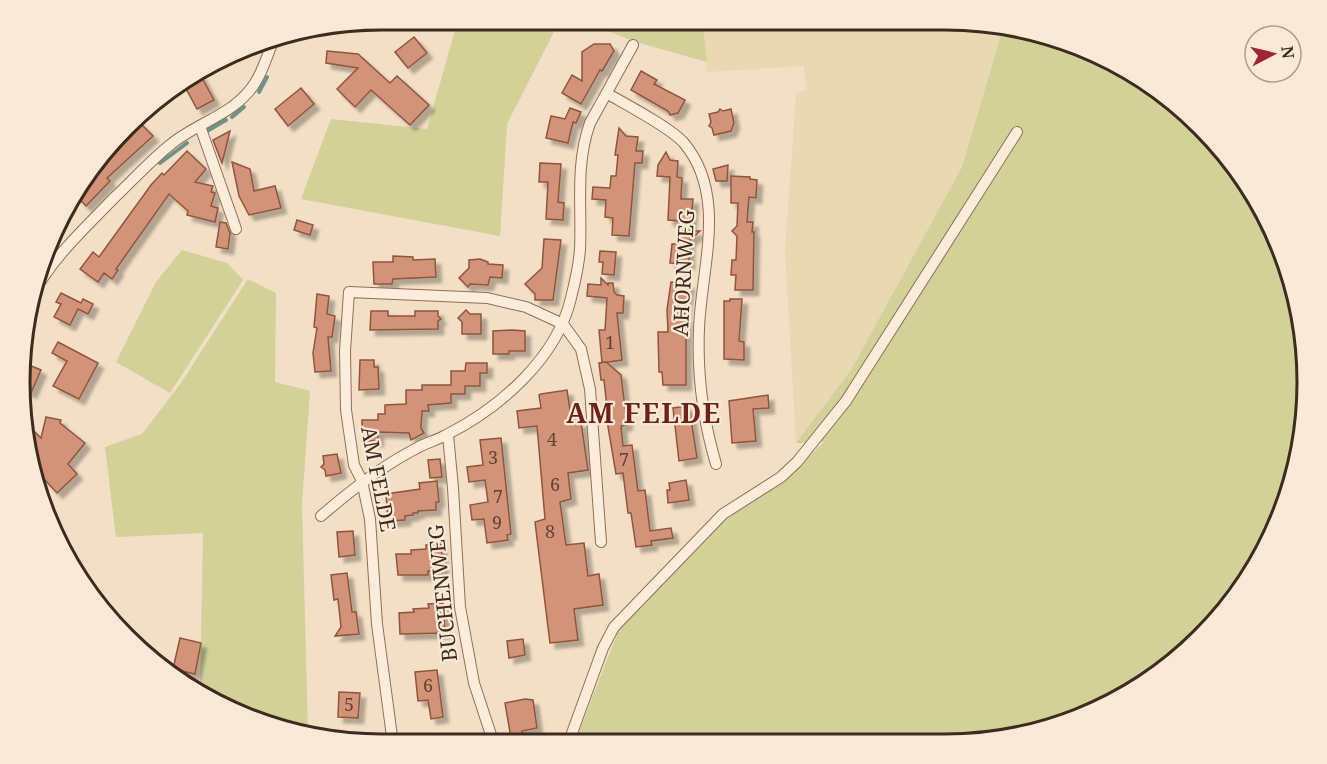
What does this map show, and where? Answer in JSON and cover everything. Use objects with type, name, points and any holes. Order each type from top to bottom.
[{"type":"street","points":[[321,516],[362,481],[417,448],[448,435],[499,402],[540,360],[563,324],[579,263],[581,158],[590,123],[633,45]]},
{"type":"street","points":[[49,269],[71,241],[154,158],[172,143],[232,108],[255,83],[270,49]]},
{"type":"street","name":"AHORNWEG","points":[[608,94],[678,137],[697,163],[705,183],[710,229],[699,328],[699,380],[706,430],[716,464]]},
{"type":"street","points":[[200,126],[236,229]]},
{"type":"street","points":[[572,734],[603,648],[614,627],[723,514],[781,477],[797,462],[846,401],[1017,132]]},
{"type":"street","name":"AM FELDE","points":[[392,734],[377,624],[370,519],[362,481],[354,465],[346,410],[345,351],[349,292],[488,298],[526,307],[563,324]]},
{"type":"street","points":[[563,324],[581,349],[590,389],[601,542]]},
{"type":"street","name":"BUCHENWEG","points":[[448,435],[460,607],[474,683],[491,734]]},
{"type":"shaded area","points":[[703,30],[945,30],[991,33],[998,34],[1000,38],[962,167],[851,370],[796,443],[785,250],[796,94],[806,89],[804,66],[707,72]]},
{"type":"green space","points":[[455,30],[555,30],[507,124],[500,236],[301,199],[331,119],[427,129]]},
{"type":"green space","points":[[605,30],[703,30],[707,62],[636,42]]},
{"type":"green space","points":[[998,34],[1058,49],[1101,66],[1141,89],[1177,117],[1210,150],[1238,186],[1261,226],[1278,269],[1290,313],[1296,359],[1296,405],[1290,451],[1278,495],[1261,538],[1238,578],[1194,631],[1141,675],[1101,698],[1036,722],[991,731],[945,734],[578,734],[619,629],[726,518],[784,480],[824,442],[796,443],[851,370],[962,167],[1000,38]]},
{"type":"green space","points":[[182,250],[227,263],[243,280],[170,393],[116,362],[156,282]]},
{"type":"green space","points":[[248,279],[276,293],[275,382],[310,391],[302,504],[308,726],[247,707],[200,684],[203,533],[116,537],[105,447],[142,434],[181,383]]},
{"type":"building","points":[[414,37],[427,53],[408,68],[395,52]]},
{"type":"building","points":[[594,44],[610,44],[614,51],[602,71],[600,70],[581,104],[562,93],[572,75],[582,81],[582,52]]},
{"type":"building","points":[[327,51],[358,54],[390,83],[397,76],[429,105],[410,125],[371,90],[355,107],[337,89],[358,68],[326,63]]},
{"type":"building","points":[[641,71],[657,80],[654,84],[685,100],[678,113],[670,115],[668,111],[631,90]]},
{"type":"building","points":[[203,79],[214,100],[197,109],[186,89]]},
{"type":"building","points":[[301,88],[314,104],[288,126],[275,109]]},
{"type":"building","points":[[570,108],[581,112],[576,123],[573,122],[568,143],[546,138],[551,116],[565,119]]},
{"type":"building","points":[[720,109],[723,111],[731,109],[734,123],[731,131],[714,135],[709,126],[711,122],[709,114],[718,112]]},
{"type":"building","points":[[142,125],[153,136],[107,178],[110,181],[86,206],[81,200],[89,186]]},
{"type":"building","points":[[619,128],[626,136],[638,137],[636,151],[643,151],[642,163],[635,163],[629,236],[612,235],[613,218],[605,217],[606,200],[592,199],[593,187],[610,188],[611,176],[616,176],[618,155],[615,155]]},
{"type":"building","points":[[230,131],[222,163],[213,140]]},
{"type":"building","points":[[187,151],[206,169],[195,182],[213,186],[211,192],[215,193],[211,206],[218,208],[215,222],[187,215],[188,211],[169,194],[116,269],[118,270],[112,279],[104,273],[98,282],[80,269],[93,252],[99,257],[151,185]]},
{"type":"building","points":[[666,152],[670,160],[678,161],[677,177],[682,178],[681,199],[693,199],[690,231],[700,231],[689,241],[689,264],[670,263],[672,244],[677,244],[680,221],[668,220],[670,177],[657,176],[658,165]]},
{"type":"building","points":[[232,162],[250,169],[254,191],[275,186],[281,208],[249,215],[239,196]]},
{"type":"building","points":[[540,163],[561,164],[558,202],[564,203],[563,220],[546,219],[548,182],[539,182]]},
{"type":"building","points":[[728,165],[727,181],[716,181],[713,169]]},
{"type":"building","points":[[731,176],[750,177],[750,179],[757,180],[756,198],[749,197],[747,222],[753,222],[752,232],[754,232],[753,290],[735,290],[736,275],[731,275],[732,260],[736,260],[737,236],[732,231],[737,226],[738,203],[731,203]]},
{"type":"building","points":[[297,220],[313,225],[310,235],[294,230]]},
{"type":"building","points":[[220,222],[226,223],[230,233],[228,249],[216,247]]},
{"type":"building","points":[[544,239],[561,240],[553,300],[535,300],[535,294],[525,284],[542,268]]},
{"type":"building","points":[[600,251],[616,252],[614,275],[602,274],[603,262],[599,262]]},
{"type":"building","points":[[393,256],[413,257],[413,260],[435,259],[436,277],[393,279],[392,284],[374,284],[373,262],[393,262]]},
{"type":"building","points":[[480,259],[488,264],[503,265],[502,278],[490,277],[488,285],[470,284],[468,287],[459,278],[469,268],[469,260]]},
{"type":"building","points":[[601,278],[608,285],[608,283],[613,283],[614,292],[617,295],[624,296],[623,313],[617,313],[622,360],[602,363],[599,330],[605,330],[607,298],[587,296],[588,284],[601,285]]},
{"type":"building","points":[[671,282],[689,284],[684,317],[686,317],[686,385],[663,385],[662,372],[659,372],[658,332],[668,332],[667,310]]},
{"type":"building","points":[[61,293],[81,303],[83,299],[93,304],[88,314],[78,309],[70,325],[54,317],[61,304],[56,302]]},
{"type":"building","points":[[317,294],[329,296],[327,314],[335,316],[332,337],[328,337],[331,371],[315,372],[313,353],[317,328],[314,327]]},
{"type":"building","points":[[730,299],[742,299],[739,341],[744,342],[744,360],[724,359],[724,301],[730,301]]},
{"type":"building","points":[[466,310],[470,314],[481,314],[481,334],[462,334],[462,322],[458,318]]},
{"type":"building","points":[[371,311],[388,311],[388,316],[415,316],[415,311],[438,311],[441,319],[438,321],[438,329],[370,330]]},
{"type":"building","points":[[493,331],[525,331],[525,351],[493,354]]},
{"type":"building","points":[[58,342],[98,363],[79,399],[53,386],[67,361],[52,353]]},
{"type":"building","points":[[360,360],[374,360],[374,367],[378,367],[379,389],[359,390]]},
{"type":"building","points":[[606,362],[621,375],[627,425],[621,426],[623,446],[632,445],[638,491],[645,490],[650,531],[671,528],[673,538],[651,541],[652,545],[636,547],[631,513],[628,513],[623,473],[616,474],[605,409],[607,408],[604,380],[601,380],[599,363]]},
{"type":"building","points":[[466,363],[487,363],[487,373],[480,373],[480,386],[465,386],[465,394],[451,394],[451,403],[428,405],[429,411],[422,411],[421,428],[424,433],[411,440],[409,433],[378,432],[378,441],[362,441],[362,420],[378,420],[378,414],[385,414],[385,405],[406,404],[406,390],[422,390],[422,385],[451,385],[451,371],[465,371]]},
{"type":"building","points":[[31,366],[41,370],[31,393],[30,382]]},
{"type":"building","points":[[567,390],[572,423],[581,422],[588,470],[568,473],[571,499],[560,502],[566,545],[584,543],[588,576],[599,574],[603,605],[574,609],[578,640],[550,643],[535,522],[545,519],[537,426],[519,428],[517,411],[541,408],[539,395]]},
{"type":"building","points":[[768,395],[769,408],[753,409],[756,441],[732,443],[729,401]]},
{"type":"building","points":[[689,406],[697,458],[679,461],[673,408]]},
{"type":"building","points":[[46,417],[61,420],[60,423],[85,443],[68,464],[77,474],[57,493],[44,479],[42,473],[34,433],[41,438]]},
{"type":"building","points":[[501,438],[511,534],[507,535],[508,540],[487,543],[484,519],[472,520],[470,505],[488,502],[485,480],[469,482],[467,467],[483,465],[480,440]]},
{"type":"building","points":[[337,454],[341,473],[326,476],[325,470],[321,467],[324,464],[323,456]]},
{"type":"building","points":[[440,459],[442,477],[430,478],[428,460]]},
{"type":"building","points":[[686,480],[689,500],[668,503],[669,483]]},
{"type":"building","points":[[437,481],[439,502],[436,502],[436,510],[418,511],[413,515],[405,516],[405,520],[388,521],[386,494],[420,489],[419,483]]},
{"type":"building","points":[[353,531],[355,555],[339,557],[337,532]]},
{"type":"building","points":[[441,544],[443,570],[428,571],[428,575],[398,575],[396,554],[411,554],[411,550],[426,549],[426,545]]},
{"type":"building","points":[[347,573],[352,612],[356,612],[359,634],[335,636],[341,627],[338,599],[334,600],[331,575]]},
{"type":"building","points":[[443,603],[445,633],[400,634],[399,613],[429,608],[428,604]]},
{"type":"building","points":[[180,638],[201,643],[195,674],[180,671],[174,666]]},
{"type":"building","points":[[523,639],[525,655],[509,658],[507,641]]},
{"type":"building","points":[[437,670],[443,717],[431,719],[428,700],[418,701],[415,672]]},
{"type":"building","points":[[339,692],[360,693],[358,718],[338,717]]},
{"type":"building","points":[[525,699],[533,700],[537,728],[522,731],[522,734],[510,734],[505,703]]},
{"type":"waterway","points":[[259,92],[267,77]]},
{"type":"waterway","points":[[232,117],[244,107]]},
{"type":"waterway","points":[[207,131],[226,120]]},
{"type":"waterway","points":[[160,163],[187,143]]},
{"type":"district","name":"AM FELDE","points":[[644,414]]}]
